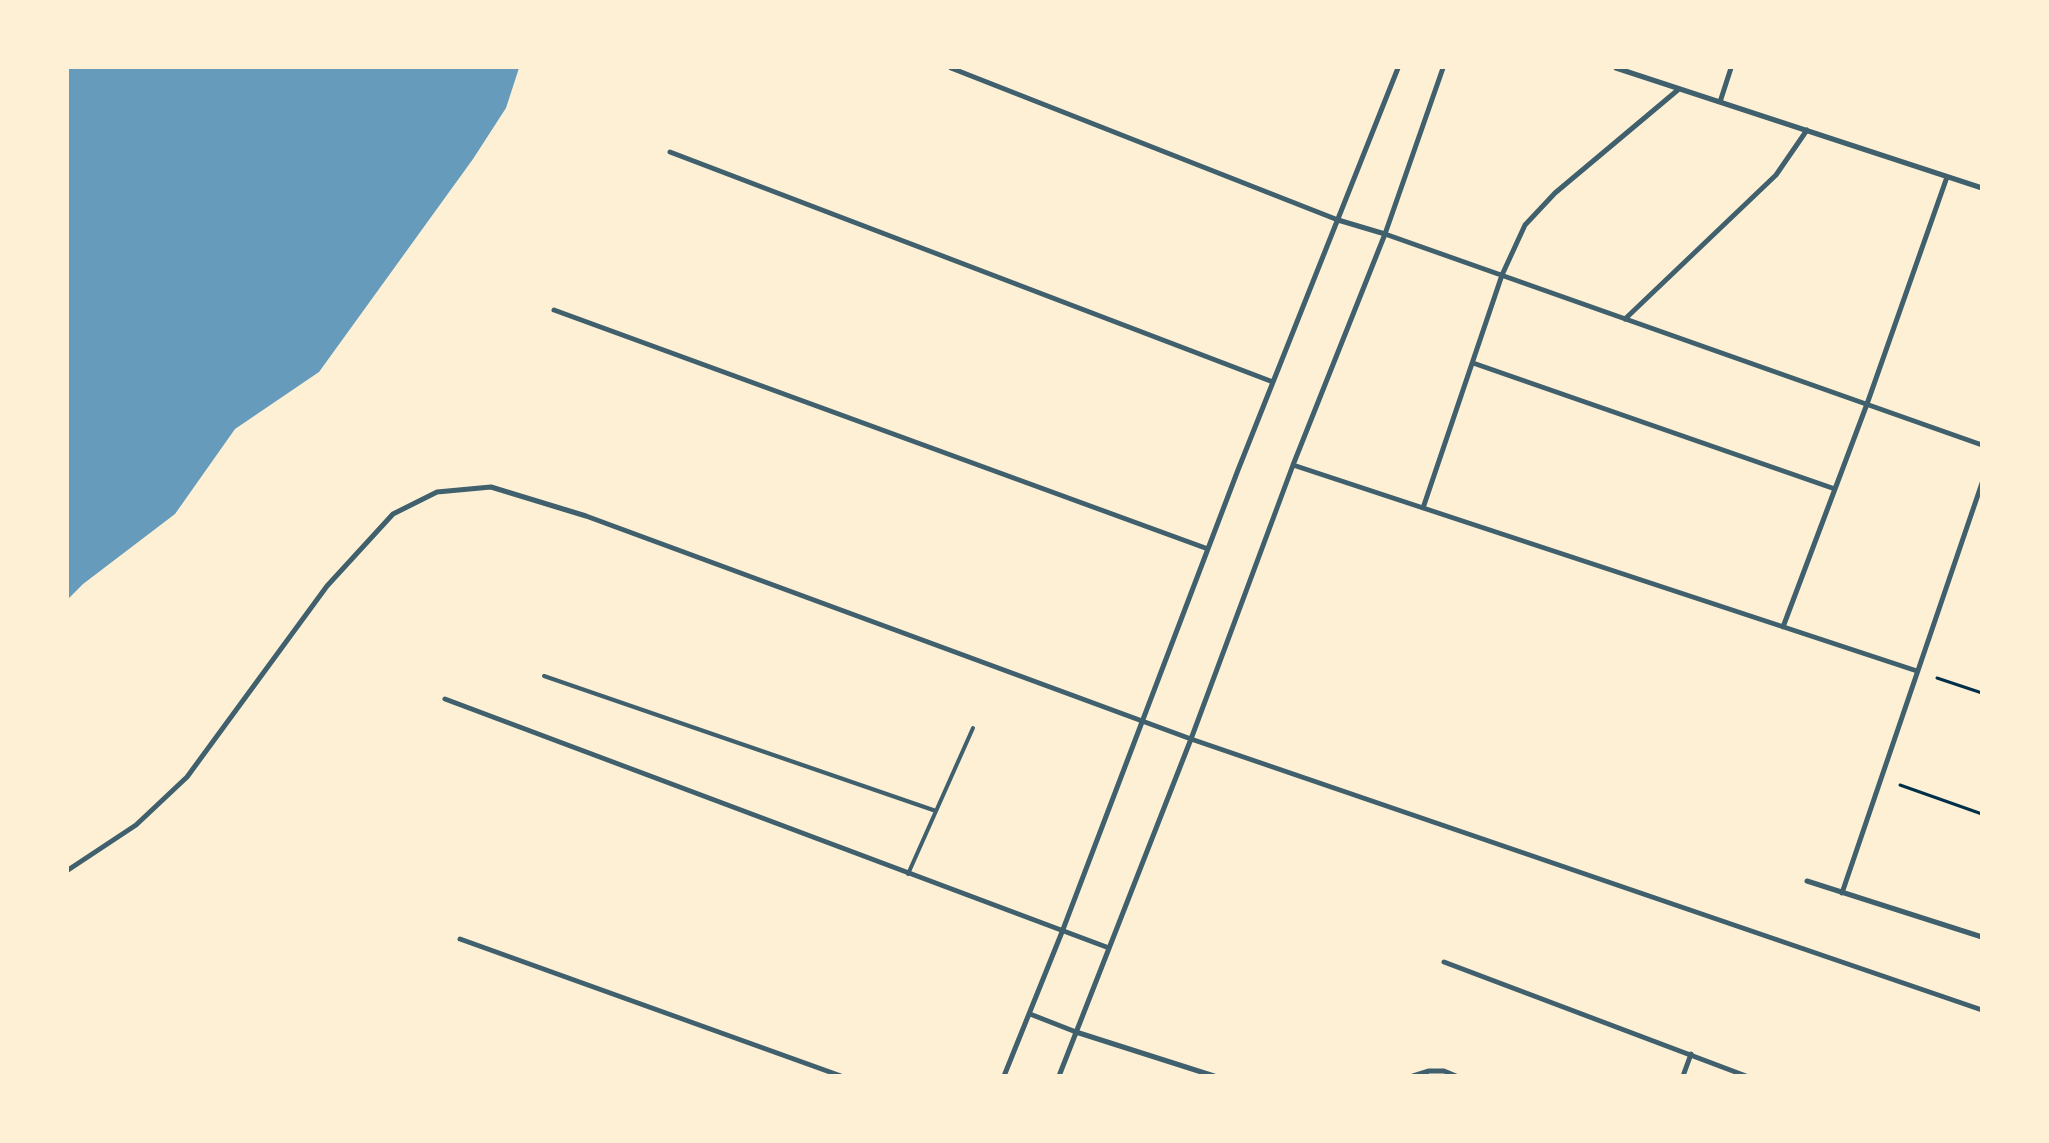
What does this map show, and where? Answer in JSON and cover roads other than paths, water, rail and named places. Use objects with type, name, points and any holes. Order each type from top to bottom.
[{"type":"street","points":[[951,68],[1338,220],[1385,234],[1982,445]]},
{"type":"street","points":[[1004,1076],[1062,932],[1208,549],[1398,68]]},
{"type":"street","points":[[1059,1076],[1191,739],[1293,465],[1385,234],[1443,68]]},
{"type":"street","points":[[1616,68],[1982,188]]},
{"type":"street","points":[[1720,102],[1731,68]]},
{"type":"street","points":[[1423,508],[1502,275],[1525,225],[1555,193],[1680,88]]},
{"type":"street","points":[[1625,319],[1776,175],[1807,130]]},
{"type":"street","points":[[670,152],[1274,382]]},
{"type":"street","points":[[1783,627],[1867,404],[1947,177]]},
{"type":"street","points":[[554,310],[1208,549]]},
{"type":"street","points":[[1473,363],[1835,489]]},
{"type":"street","points":[[1293,465],[1917,671]]},
{"type":"street","points":[[1842,893],[1982,483]]},
{"type":"street","points":[[68,870],[136,825],[187,776],[327,586],[393,514],[437,492],[491,487],[586,516],[1191,739],[1982,1010]]},
{"type":"street","points":[[446,699],[1062,932],[1109,948]]},
{"type":"street","points":[[1807,881],[1982,937]]},
{"type":"street","points":[[460,939],[841,1076]]},
{"type":"street","points":[[1444,962],[1746,1076]]},
{"type":"street","points":[[1030,1014],[1076,1032],[1214,1076]]},
{"type":"street","points":[[1683,1076],[1691,1054]]},
{"type":"street","points":[[1413,1076],[1429,1071],[1444,1071],[1456,1076]]},
{"type":"lane","points":[[544,676],[936,812]]},
{"type":"lane","points":[[908,874],[973,728]]},
{"type":"water","points":[[68,68],[519,68],[506,108],[473,159],[319,372],[235,429],[175,514],[83,584],[68,599]]}]
